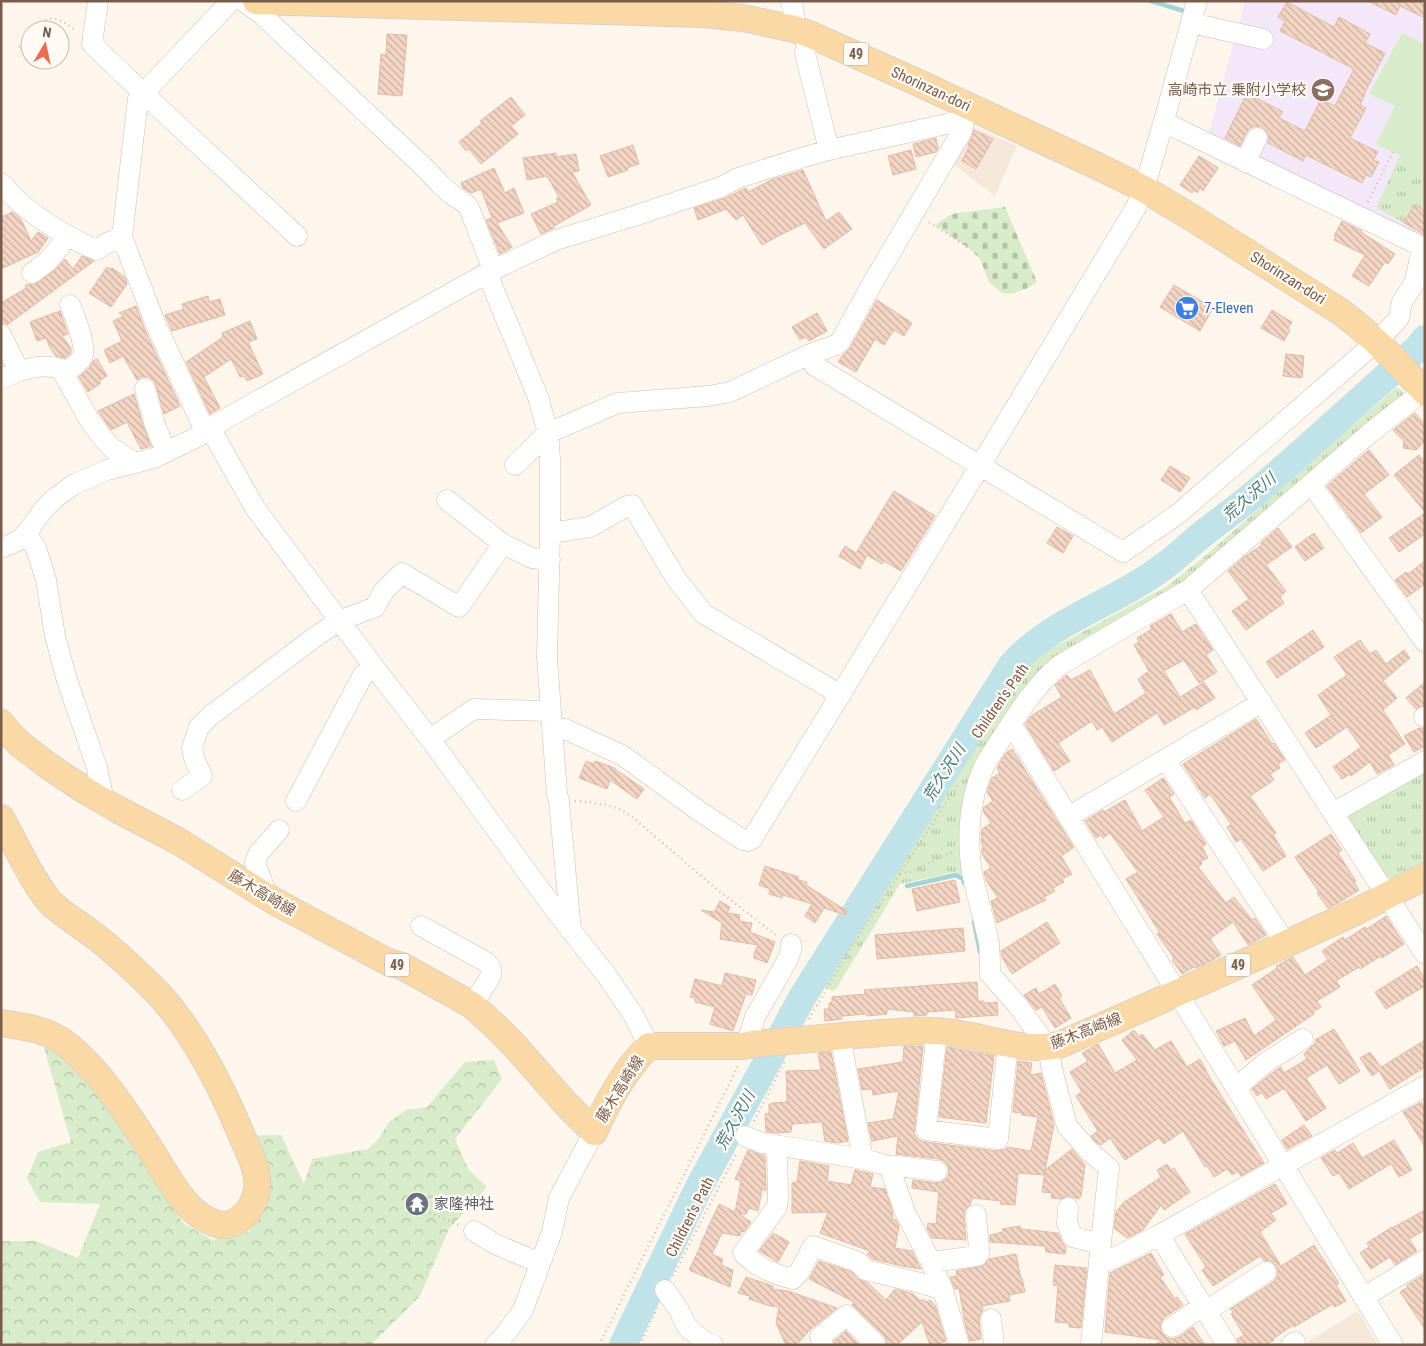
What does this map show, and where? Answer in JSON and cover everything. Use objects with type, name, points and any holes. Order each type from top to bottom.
[{"type":"main road","name":"Shorinzan-dori","points":[[256,1],[703,14],[744,18],[802,31],[886,68],[967,113],[1095,165],[1144,189],[1323,299],[1357,324],[1379,343],[1417,391]]},
{"type":"main road","name":"藤木高崎線","points":[[1,723],[20,744],[47,765],[104,801],[178,841],[299,915],[388,962],[402,966],[472,1005],[514,1045],[566,1104],[594,1132],[636,1059],[649,1046],[748,1045],[919,1030],[966,1034],[1008,1044],[1048,1047],[1059,1045],[1286,944],[1425,877]]},
{"type":"main road","points":[[1,818],[24,863],[51,902],[61,912],[95,935],[150,985],[165,1001],[197,1045],[225,1098],[254,1167],[257,1190],[247,1212],[236,1222],[228,1225],[218,1225],[194,1212],[172,1184],[142,1135],[112,1092],[74,1050],[62,1041],[44,1032],[1,1022]]},
{"type":"street","points":[[98,1],[92,44],[297,236]]},
{"type":"street","points":[[232,1],[138,99],[122,237],[156,325],[207,430],[255,508],[607,976],[634,1016],[649,1046]]},
{"type":"street","points":[[243,1],[262,14],[441,185],[466,204],[474,217],[490,271],[538,397],[548,433],[550,458],[550,560],[547,657],[557,794],[572,931]]},
{"type":"street","points":[[791,1],[806,44],[805,53],[829,150]]},
{"type":"street","points":[[430,739],[474,709],[552,719],[565,729],[622,755],[699,811],[743,840],[748,841],[752,838],[841,695],[1135,208],[1144,189],[1197,1]]},
{"type":"street","points":[[1191,23],[1262,39]]},
{"type":"street","points":[[1,548],[16,542],[26,534],[43,510],[63,491],[73,485],[96,474],[154,458],[199,436],[380,331],[490,271],[556,240],[721,187],[738,178],[829,150],[967,113]]},
{"type":"street","points":[[515,465],[548,433],[618,402],[708,396],[730,392],[840,342],[962,131],[967,113]]},
{"type":"street","points":[[808,356],[814,366],[1123,552],[1178,514],[1379,343],[1399,318],[1402,302],[1415,282],[1420,257],[1425,249],[1174,127],[1163,124]]},
{"type":"street","points":[[1245,162],[1257,138]]},
{"type":"street","points":[[1,183],[28,209],[68,236],[96,250],[122,237]]},
{"type":"street","points":[[32,273],[48,261],[68,236]]},
{"type":"street","points":[[64,373],[84,355],[83,344],[70,304]]},
{"type":"street","points":[[1,336],[10,375],[46,366],[54,366],[61,369],[81,406],[102,437],[112,448],[135,463]]},
{"type":"street","points":[[145,389],[154,422],[166,452]]},
{"type":"street","points":[[1091,1345],[1109,1168],[1089,1151],[1070,1129],[1066,1122],[1048,1047],[1018,1006],[990,974],[989,944],[980,911],[970,856],[971,817],[978,785],[987,762],[1010,726],[1038,686],[1060,665],[1188,590],[1383,424],[1417,391]]},
{"type":"street","points":[[1311,484],[1418,619],[1425,642]]},
{"type":"street","points":[[447,500],[503,544],[532,558],[550,560]]},
{"type":"street","points":[[550,533],[590,527],[626,506],[632,505],[678,580],[704,614],[841,695]]},
{"type":"street","points":[[26,534],[36,548],[46,580],[55,636],[66,677],[97,768],[104,801]]},
{"type":"street","points":[[182,790],[202,776],[192,748],[199,727],[238,694],[339,621],[376,607],[384,591],[402,573],[459,607],[503,544]]},
{"type":"street","points":[[1188,590],[1425,954]]},
{"type":"street","points":[[296,801],[363,674],[374,667]]},
{"type":"street","points":[[1068,817],[1262,702]]},
{"type":"street","points":[[1010,726],[1018,735],[1393,1345]]},
{"type":"street","points":[[1165,759],[1286,944]]},
{"type":"street","points":[[1333,813],[1425,761]]},
{"type":"street","points":[[261,893],[263,884],[255,863],[258,854],[279,830]]},
{"type":"street","points":[[421,926],[486,962],[491,968],[490,976],[472,1005]]},
{"type":"street","points":[[748,1045],[755,1017],[788,959],[791,944]]},
{"type":"street","points":[[937,1031],[926,1130],[998,1139],[1008,1044]]},
{"type":"street","points":[[840,1036],[863,1159]]},
{"type":"street","points":[[1236,1088],[1265,1063],[1303,1039]]},
{"type":"street","points":[[1068,1208],[1067,1223],[1073,1237],[1100,1252],[1110,1260],[1159,1235],[1425,1086]]},
{"type":"street","points":[[495,1345],[523,1310],[552,1232],[559,1198],[594,1132]]},
{"type":"street","points":[[746,1136],[762,1143],[777,1146],[863,1159],[889,1166],[937,1171]]},
{"type":"street","points":[[777,1146],[777,1206],[743,1254],[754,1264],[767,1271],[793,1279],[800,1271],[812,1246],[858,1262],[866,1270],[943,1290]]},
{"type":"street","points":[[889,1166],[905,1212],[943,1290],[959,1345]]},
{"type":"street","points":[[931,1262],[977,1256],[980,1249],[976,1215]]},
{"type":"street","points":[[474,1231],[495,1244],[540,1263]]},
{"type":"street","points":[[1159,1235],[1228,1345]]},
{"type":"street","points":[[1364,1297],[1425,1260]]},
{"type":"street","points":[[1172,1327],[1266,1272]]},
{"type":"street","points":[[665,1290],[679,1310],[686,1327],[704,1341],[713,1345]]},
{"type":"street","points":[[823,1345],[820,1337],[847,1315],[876,1345]]},
{"type":"street","points":[[991,1319],[994,1345]]},
{"type":"path","points":[[48,20],[51,18],[61,20]]},
{"type":"path","points":[[70,27],[92,44]]},
{"type":"path","points":[[1361,217],[1393,152]]},
{"type":"path","points":[[914,212],[970,249]]},
{"type":"path","name":"Children's Path","points":[[640,1345],[665,1290],[794,1041],[849,952],[961,780]]},
{"type":"path","points":[[559,801],[571,800],[595,803],[623,810],[668,846],[719,891],[784,942],[791,944]]},
{"type":"path","points":[[899,874],[910,872],[954,851]]},
{"type":"path","points":[[599,1345],[748,1045]]},
{"type":"path","points":[[425,1211],[474,1231]]},
{"type":"shaded area","name":"高崎市立 乗附小学校","points":[[1245,1],[1425,1],[1425,244],[1208,136]]},
{"type":"shaded area","points":[[972,126],[1017,146],[995,196],[950,162]]},
{"type":"shaded area","points":[[1358,1311],[1378,1345],[1302,1345]]},
{"type":"green space","points":[[1402,33],[1425,44],[1425,168],[1376,144],[1395,106],[1369,94]]},
{"type":"green space","points":[[1400,155],[1425,168],[1425,211],[1415,205],[1403,222],[1376,208]]},
{"type":"green space","points":[[1005,207],[1037,282],[1026,289],[1010,294],[1002,293],[989,282],[980,259],[970,249],[935,225],[950,215],[957,213]]},
{"type":"green space","points":[[1397,387],[1407,396],[1197,575],[1055,660],[977,769],[967,881],[956,872],[900,884],[836,989],[833,991],[824,987],[816,1001],[813,1000],[989,721],[1026,667],[1049,650],[1167,586],[1205,556]]},
{"type":"green space","points":[[1425,769],[1425,869],[1399,880],[1387,877],[1348,820],[1350,812]]},
{"type":"green space","points":[[43,1044],[63,1055],[91,1080],[133,1149],[184,1224],[213,1240],[249,1232],[261,1212],[248,1136],[281,1135],[304,1184],[312,1159],[368,1149],[379,1138],[389,1122],[406,1110],[427,1107],[465,1062],[494,1060],[502,1079],[455,1139],[468,1169],[487,1187],[449,1229],[420,1296],[371,1345],[1,1345],[1,1241],[36,1241],[78,1258],[100,1204],[40,1202],[27,1179],[38,1152],[71,1142]]},
{"type":"building","points":[[1368,1],[1425,1],[1425,18],[1400,6],[1396,15]]},
{"type":"building","points":[[1287,2],[1334,27],[1339,17],[1370,34],[1365,43],[1385,53],[1364,94],[1360,105],[1366,108],[1350,138],[1378,152],[1373,160],[1379,162],[1371,177],[1366,175],[1362,183],[1306,155],[1303,161],[1268,143],[1267,132],[1262,127],[1250,128],[1240,146],[1225,138],[1247,93],[1283,112],[1279,118],[1305,131],[1321,99],[1335,106],[1354,69],[1280,31],[1285,21],[1278,17]]},
{"type":"building","points":[[387,34],[407,35],[402,96],[378,94],[381,54],[386,55]]},
{"type":"building","points":[[511,97],[525,115],[511,126],[518,134],[481,164],[469,149],[466,151],[459,142],[482,123],[480,121]]},
{"type":"building","points":[[974,130],[993,139],[976,169],[962,161],[970,145],[968,145]]},
{"type":"building","points":[[936,138],[938,148],[936,152],[916,157],[913,144]]},
{"type":"building","points":[[633,145],[639,164],[608,177],[600,156]]},
{"type":"building","points":[[911,150],[916,169],[893,175],[888,156]]},
{"type":"building","points":[[556,153],[556,157],[576,154],[579,171],[572,172],[591,205],[541,234],[531,214],[558,202],[556,199],[559,197],[547,176],[527,180],[523,158]]},
{"type":"building","points":[[1199,156],[1218,168],[1203,191],[1200,188],[1197,193],[1194,190],[1192,193],[1180,185]]},
{"type":"building","points":[[494,168],[505,193],[514,188],[524,213],[497,223],[512,247],[500,254],[486,220],[492,218],[481,189],[471,193],[463,188],[461,183]]},
{"type":"building","points":[[803,170],[826,221],[839,212],[852,229],[824,249],[805,223],[762,245],[743,215],[736,220],[726,209],[698,220],[694,208],[725,198],[746,188],[748,192],[771,180]]},
{"type":"building","points":[[1415,205],[1425,211],[1425,235],[1403,222]]},
{"type":"building","points":[[13,212],[21,219],[31,241],[38,232],[48,238],[38,252],[1,269],[1,217]]},
{"type":"building","points":[[1342,221],[1362,231],[1395,254],[1388,264],[1385,262],[1369,286],[1352,276],[1365,255],[1334,240],[1336,237],[1334,236]]},
{"type":"building","points":[[82,256],[94,261],[7,325],[1,323],[1,303],[26,288],[27,284],[33,285],[39,282],[55,270],[65,259],[73,269]]},
{"type":"building","points":[[107,267],[112,268],[125,277],[127,284],[111,307],[89,293]]},
{"type":"building","name":"7-Eleven","points":[[1174,285],[1213,308],[1200,331],[1160,307]]},
{"type":"building","points":[[208,296],[209,302],[220,299],[225,315],[172,331],[165,315],[184,309],[182,304]]},
{"type":"building","points":[[877,300],[912,323],[904,336],[894,330],[884,345],[875,339],[856,372],[838,362],[850,348]]},
{"type":"building","points":[[136,306],[180,406],[164,414],[154,381],[148,377],[142,377],[137,380],[123,356],[110,363],[104,350],[122,341],[113,321],[124,316],[119,313]]},
{"type":"building","points":[[1272,310],[1292,322],[1284,341],[1261,328]]},
{"type":"building","points":[[60,311],[68,334],[62,336],[71,348],[71,353],[65,358],[56,356],[46,338],[37,341],[30,322]]},
{"type":"building","points":[[817,313],[827,331],[809,341],[806,337],[800,340],[792,327]]},
{"type":"building","points":[[250,321],[257,339],[248,342],[263,374],[247,381],[244,376],[240,377],[231,359],[204,377],[220,408],[210,414],[186,362],[223,337],[222,333]]},
{"type":"building","points":[[1286,354],[1304,356],[1302,378],[1283,376]]},
{"type":"building","points":[[97,359],[107,376],[88,392],[79,377]]},
{"type":"building","points":[[134,394],[151,446],[141,449],[127,422],[111,430],[98,411]]},
{"type":"building","points":[[1415,413],[1425,424],[1425,441],[1416,450],[1403,448],[1404,441],[1393,430]]},
{"type":"building","points":[[1369,450],[1389,475],[1364,494],[1382,517],[1361,533],[1327,486]]},
{"type":"building","points":[[1419,455],[1425,461],[1425,512],[1394,475]]},
{"type":"building","points":[[1170,466],[1190,478],[1180,492],[1161,480]]},
{"type":"building","points":[[894,491],[935,516],[901,571],[884,561],[882,564],[867,555],[860,569],[839,556],[845,546],[856,553]]},
{"type":"building","points":[[1425,513],[1425,534],[1399,552],[1389,538]]},
{"type":"building","points":[[1057,527],[1073,536],[1063,553],[1047,543]]},
{"type":"building","points":[[1278,528],[1292,547],[1266,565],[1286,591],[1280,597],[1284,603],[1246,630],[1232,611],[1249,599],[1228,571],[1262,545],[1261,543]]},
{"type":"building","points":[[1314,533],[1324,548],[1305,561],[1295,547]]},
{"type":"building","points":[[1425,561],[1425,584],[1407,597],[1395,580],[1406,572],[1408,574]]},
{"type":"building","points":[[1171,614],[1182,632],[1196,624],[1213,650],[1206,655],[1217,672],[1199,683],[1184,660],[1164,671],[1180,697],[1204,682],[1215,698],[1196,710],[1195,707],[1164,725],[1157,713],[1112,742],[1102,727],[1097,730],[1092,721],[1058,743],[1070,761],[1054,771],[1025,724],[1031,716],[1062,697],[1055,685],[1067,675],[1071,680],[1090,670],[1114,714],[1146,693],[1138,679],[1149,671],[1134,645],[1139,642],[1137,638],[1152,629],[1150,626]]},
{"type":"building","points":[[1313,630],[1324,647],[1277,678],[1266,662]]},
{"type":"building","points":[[1360,640],[1370,654],[1376,650],[1386,664],[1404,650],[1410,658],[1383,681],[1397,698],[1383,710],[1405,744],[1388,755],[1394,765],[1377,774],[1370,762],[1351,776],[1350,774],[1342,779],[1333,767],[1361,747],[1347,727],[1316,748],[1305,733],[1331,715],[1318,695],[1347,675],[1334,657]]},
{"type":"building","points":[[1425,682],[1425,705],[1416,709],[1406,698]]},
{"type":"building","points":[[1256,719],[1285,760],[1278,764],[1280,768],[1270,774],[1274,780],[1250,796],[1276,833],[1273,835],[1286,856],[1263,871],[1241,839],[1236,842],[1227,827],[1231,824],[1210,794],[1205,798],[1183,764]]},
{"type":"building","points":[[1419,728],[1425,729],[1425,746],[1414,752],[1404,736]]},
{"type":"building","points":[[1012,749],[1073,846],[1073,848],[1061,856],[1072,874],[1062,879],[1064,882],[1053,888],[1055,891],[1044,897],[1046,900],[997,923],[991,901],[998,898],[986,880],[984,872],[991,868],[982,854],[981,839],[983,838],[981,835],[982,829],[991,823],[983,811],[984,807],[993,801],[987,792],[992,778],[1000,773],[997,768],[1006,753]]},
{"type":"building","points":[[586,761],[594,764],[595,761],[615,768],[644,789],[637,799],[610,780],[607,789],[579,778]]},
{"type":"building","points":[[1163,778],[1174,794],[1169,797],[1185,823],[1191,820],[1206,844],[1202,847],[1208,858],[1201,861],[1202,864],[1198,867],[1226,903],[1234,897],[1252,920],[1255,918],[1266,935],[1248,945],[1233,922],[1210,939],[1221,955],[1182,974],[1172,960],[1174,958],[1157,934],[1160,933],[1126,879],[1138,872],[1110,833],[1103,838],[1101,835],[1096,838],[1085,821],[1125,800],[1142,831],[1164,817],[1145,790]]},
{"type":"building","points":[[1331,834],[1342,850],[1338,853],[1356,881],[1354,882],[1359,890],[1328,908],[1295,857]]},
{"type":"building","points":[[765,866],[799,877],[798,880],[807,882],[806,885],[847,911],[845,915],[824,908],[815,923],[805,916],[812,904],[783,895],[782,898],[769,894],[770,889],[759,885]]},
{"type":"building","points":[[955,880],[960,902],[917,911],[912,889]]},
{"type":"building","points":[[720,901],[730,907],[727,913],[740,915],[739,921],[752,923],[750,932],[775,942],[767,963],[754,958],[758,945],[720,939],[722,923],[701,910],[714,912]]},
{"type":"building","points":[[1386,916],[1404,944],[1382,958],[1381,956],[1360,969],[1359,967],[1336,981],[1340,987],[1317,1001],[1321,1007],[1313,1012],[1314,1014],[1246,1060],[1235,1041],[1224,1046],[1216,1031],[1245,1018],[1254,1036],[1276,1020],[1252,985],[1277,968],[1276,966],[1293,957],[1305,975],[1328,960],[1322,951],[1343,937],[1345,940],[1365,927],[1367,929]]},
{"type":"building","points":[[1047,922],[1060,943],[1012,974],[1002,957],[1001,951]]},
{"type":"building","points":[[963,928],[965,951],[877,959],[875,935]]},
{"type":"building","points":[[1417,966],[1425,979],[1425,986],[1386,1009],[1375,992]]},
{"type":"building","points":[[725,973],[756,980],[752,995],[746,994],[733,1031],[710,1024],[715,1007],[695,1002],[695,998],[690,997],[695,979],[722,986]]},
{"type":"building","points":[[977,982],[978,1001],[984,1001],[984,1003],[997,1002],[998,1015],[956,1018],[955,1010],[927,1012],[927,1015],[914,1016],[914,1012],[887,1009],[887,1014],[842,1016],[842,1019],[825,1021],[824,1009],[829,1009],[832,997],[865,994],[864,990]]},
{"type":"building","points":[[1055,984],[1062,996],[1059,998],[1071,1018],[1055,1028],[1042,1007],[1036,1010],[1024,995],[1036,988],[1039,994]]},
{"type":"building","points":[[1334,1029],[1360,1071],[1339,1084],[1327,1065],[1306,1078],[1326,1108],[1306,1121],[1285,1089],[1266,1099],[1262,1092],[1257,1096],[1252,1089],[1281,1067],[1284,1073],[1307,1059],[1304,1054],[1316,1042],[1315,1040]]},
{"type":"building","points":[[1134,1030],[1139,1037],[1142,1034],[1155,1050],[1171,1041],[1187,1067],[1200,1059],[1264,1163],[1241,1176],[1238,1171],[1232,1175],[1227,1169],[1214,1177],[1207,1166],[1205,1167],[1183,1131],[1164,1144],[1159,1138],[1125,1160],[1110,1138],[1101,1145],[1097,1143],[1091,1136],[1098,1131],[1076,1096],[1082,1092],[1070,1072],[1088,1061],[1082,1053],[1098,1044],[1115,1073],[1137,1060],[1122,1040]]},
{"type":"building","points":[[1425,1040],[1425,1067],[1390,1089],[1379,1071],[1372,1076],[1360,1058],[1370,1052],[1381,1067]]},
{"type":"building","points":[[904,1046],[923,1046],[914,1134],[919,1140],[925,1142],[997,1151],[1007,1147],[1031,1151],[1038,1117],[1013,1112],[1018,1061],[1032,1063],[1030,1075],[1041,1073],[1054,1125],[1044,1175],[1018,1173],[1015,1205],[1000,1204],[1001,1201],[972,1198],[970,1205],[965,1210],[964,1216],[966,1240],[932,1238],[927,1229],[928,1223],[936,1224],[939,1192],[912,1188],[913,1180],[935,1183],[947,1178],[948,1166],[944,1161],[896,1154],[898,1136],[872,1141],[868,1123],[893,1119],[899,1091],[873,1095],[872,1089],[862,1090],[858,1069],[903,1062]]},
{"type":"building","points":[[947,1047],[994,1056],[986,1123],[939,1117]]},
{"type":"building","points":[[831,1052],[848,1141],[838,1143],[825,1141],[822,1122],[792,1124],[791,1132],[766,1132],[765,1114],[769,1113],[769,1104],[787,1102],[786,1071],[821,1070],[818,1053]]},
{"type":"building","points":[[1421,1102],[1425,1108],[1425,1147],[1403,1112]]},
{"type":"building","points":[[1304,1125],[1312,1136],[1287,1149],[1282,1140]]},
{"type":"building","points":[[1394,1140],[1412,1170],[1399,1177],[1391,1164],[1349,1189],[1339,1173],[1333,1176],[1321,1158],[1335,1150],[1337,1153],[1353,1143],[1362,1158]]},
{"type":"building","points":[[1072,1149],[1085,1165],[1081,1197],[1079,1199],[1068,1196],[1061,1199],[1051,1198],[1052,1193],[1042,1192],[1045,1170]]},
{"type":"building","points":[[748,1150],[765,1156],[766,1191],[762,1189],[758,1211],[749,1208],[746,1214],[739,1214],[751,1222],[744,1232],[741,1231],[740,1236],[722,1233],[712,1254],[723,1259],[721,1265],[733,1270],[730,1287],[689,1270],[719,1204],[735,1212],[741,1181],[735,1179]]},
{"type":"building","points":[[800,1161],[829,1166],[827,1181],[851,1185],[855,1170],[873,1174],[870,1187],[885,1189],[893,1213],[892,1219],[896,1220],[899,1226],[895,1248],[912,1251],[921,1269],[872,1259],[867,1254],[870,1251],[820,1233],[828,1212],[792,1213],[792,1183],[797,1182]]},
{"type":"building","points":[[1167,1164],[1171,1170],[1174,1168],[1190,1192],[1164,1210],[1161,1205],[1143,1230],[1127,1238],[1114,1228],[1116,1212],[1123,1203],[1161,1177],[1157,1170]]},
{"type":"building","points":[[1275,1184],[1287,1204],[1271,1213],[1276,1220],[1260,1232],[1281,1266],[1314,1245],[1339,1283],[1336,1285],[1346,1301],[1335,1307],[1333,1304],[1294,1327],[1293,1325],[1267,1345],[1239,1345],[1237,1339],[1244,1335],[1230,1309],[1273,1282],[1278,1272],[1276,1266],[1271,1261],[1264,1261],[1260,1256],[1213,1286],[1202,1270],[1206,1267],[1185,1234]]},
{"type":"building","points":[[1425,1210],[1425,1230],[1409,1239],[1417,1251],[1395,1265],[1390,1257],[1371,1269],[1360,1253],[1369,1247],[1367,1243],[1392,1227]]},
{"type":"building","points":[[1020,1226],[1021,1229],[1058,1233],[1066,1247],[1065,1254],[1046,1252],[1045,1246],[990,1242],[990,1235],[1003,1232],[1002,1229]]},
{"type":"building","points":[[773,1233],[789,1242],[778,1262],[759,1251]]},
{"type":"building","points":[[1151,1253],[1164,1275],[1160,1277],[1175,1299],[1177,1297],[1183,1305],[1162,1321],[1160,1327],[1162,1333],[1167,1338],[1173,1339],[1193,1327],[1205,1345],[1155,1345],[1162,1340],[1105,1332],[1110,1273]]},
{"type":"building","points":[[1016,1254],[1025,1292],[1009,1295],[1010,1301],[982,1306],[983,1310],[979,1320],[981,1339],[970,1341],[959,1288],[955,1289],[950,1277],[957,1276],[956,1271],[983,1266],[989,1259]]},
{"type":"building","points":[[819,1261],[852,1272],[858,1279],[868,1283],[886,1300],[895,1289],[913,1294],[921,1301],[923,1299],[927,1302],[930,1300],[935,1305],[946,1341],[930,1345],[922,1322],[897,1345],[888,1345],[885,1337],[852,1305],[854,1302],[809,1279]]},
{"type":"building","points":[[1055,1265],[1087,1268],[1081,1328],[1069,1327],[1069,1323],[1055,1322],[1058,1286],[1053,1285]]},
{"type":"building","points":[[1425,1274],[1425,1329],[1400,1292],[1408,1287],[1407,1285]]},
{"type":"building","points":[[746,1277],[773,1286],[772,1289],[788,1291],[837,1308],[812,1328],[799,1342],[786,1345],[776,1323],[779,1307],[749,1299],[750,1296],[738,1293]]},
{"type":"building","points":[[846,1331],[859,1345],[835,1345],[834,1341]]},
{"type":"waterway","points":[[1151,1],[1184,11]]},
{"type":"waterway","name":"荒久沢川","points":[[623,1345],[700,1185],[803,996],[1012,665],[1028,649],[1047,635],[1128,589],[1171,561],[1274,477],[1417,349],[1425,339]]},
{"type":"waterway","points":[[907,886],[956,875],[963,879],[964,883]]},
{"type":"waterway","points":[[974,922],[980,952]]},
{"type":"place","name":"高崎市立 乗附小学校","points":[[1323,90]]},
{"type":"place","name":"7-Eleven","points":[[1187,308]]},
{"type":"place","name":"家隆神社","points":[[417,1204]]}]
